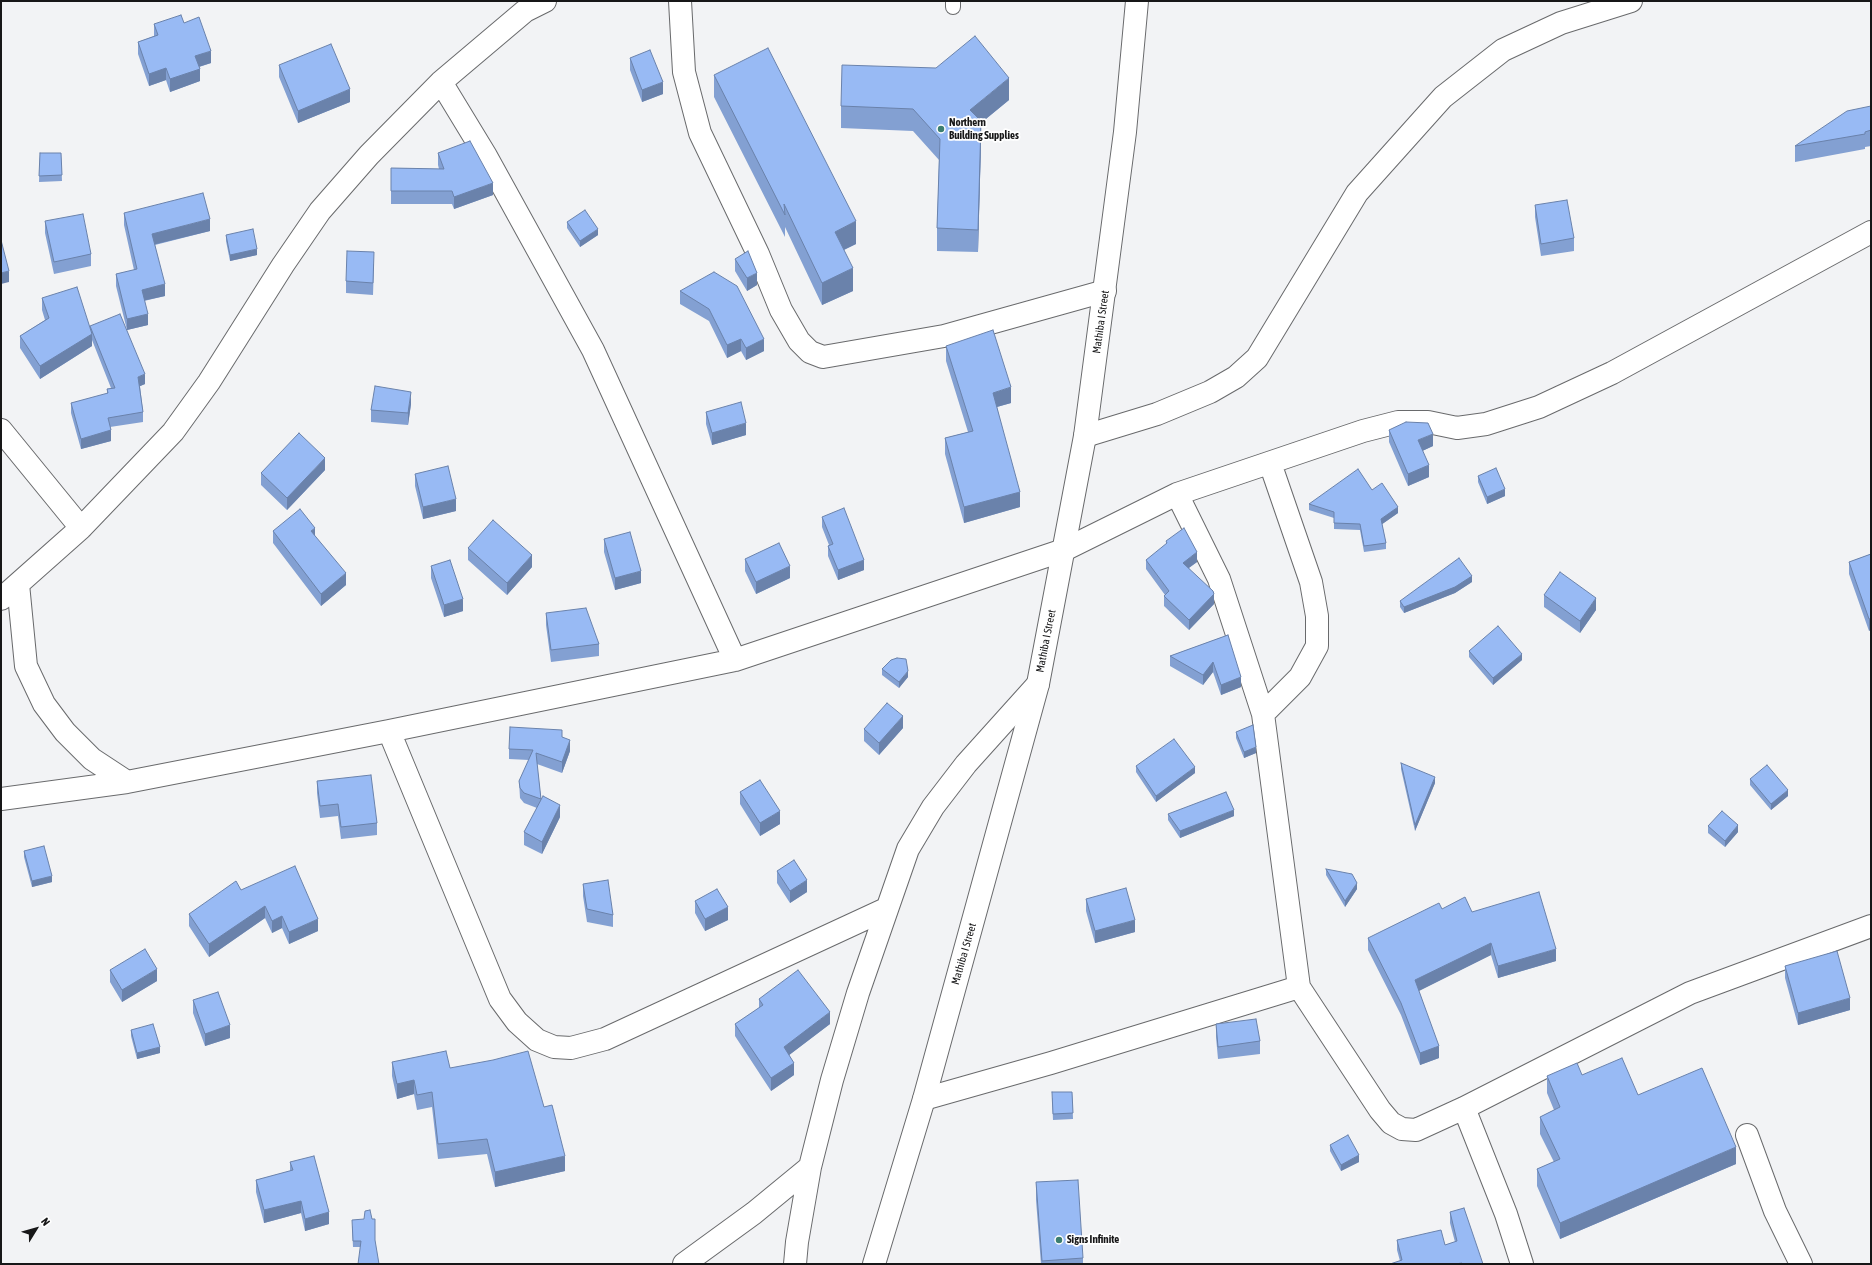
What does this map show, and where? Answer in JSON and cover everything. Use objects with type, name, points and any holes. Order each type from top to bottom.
[{"type":"street","points":[[1,599],[81,528],[173,432],[209,382],[283,265],[320,211],[369,155],[441,82],[525,11],[545,1]]},
{"type":"street","points":[[680,1],[684,72],[700,133],[758,254],[781,310],[798,341],[810,352],[823,358],[944,336],[1105,291]]},
{"type":"street","name":"Mathiba I Street","points":[[874,1264],[924,1099],[1038,684],[1085,436],[1125,132],[1137,1]]},
{"type":"street","points":[[1085,436],[1157,414],[1210,392],[1236,377],[1257,358],[1357,193],[1443,97],[1503,50],[1561,23],[1630,1]]},
{"type":"street","points":[[441,82],[486,156],[593,350],[735,660]]},
{"type":"street","points":[[1,799],[127,782],[389,732],[735,660],[1064,550],[1177,494],[1363,431],[1398,422],[1428,422],[1457,428],[1486,424],[1539,407],[1612,373],[1871,232]]},
{"type":"street","points":[[1,430],[81,528]]},
{"type":"street","points":[[1263,714],[1300,677],[1317,646],[1317,616],[1311,582],[1270,463]]},
{"type":"street","points":[[1177,494],[1219,579],[1263,714],[1299,987],[1380,1110],[1391,1123],[1402,1129],[1416,1130],[1464,1108],[1690,993],[1871,926]]},
{"type":"street","points":[[18,584],[26,666],[44,704],[65,732],[92,759],[127,782]]},
{"type":"street","points":[[794,1264],[810,1167],[832,1080],[856,1000],[886,909],[908,849],[933,807],[966,764],[1038,684]]},
{"type":"street","points":[[389,732],[500,999],[517,1022],[537,1040],[554,1047],[571,1048],[605,1039],[886,909]]},
{"type":"street","points":[[924,1099],[1299,987]]},
{"type":"street","points":[[1464,1108],[1506,1214],[1522,1264]]},
{"type":"street","points":[[1747,1135],[1775,1211],[1801,1264]]},
{"type":"street","points":[[684,1264],[754,1213],[810,1167]]},
{"type":"building","points":[[181,15],[184,23],[199,17],[211,51],[195,56],[200,69],[170,79],[166,68],[149,74],[138,42],[158,35],[154,24]]},
{"type":"building","points":[[975,36],[1009,78],[970,110],[981,121],[978,230],[937,228],[940,139],[913,109],[841,106],[842,65],[936,68]]},
{"type":"building","points":[[331,44],[350,89],[298,111],[279,65]]},
{"type":"building","points":[[768,48],[856,221],[835,232],[853,268],[822,283],[784,204],[785,215],[714,75]]},
{"type":"building","points":[[650,50],[663,82],[642,90],[630,58]]},
{"type":"building","points":[[1871,106],[1871,130],[1865,132],[1865,134],[1795,146],[1847,111]]},
{"type":"building","points":[[470,141],[493,183],[454,197],[452,191],[391,191],[391,168],[444,169],[438,153]]},
{"type":"building","points":[[40,153],[61,153],[62,175],[39,176]]},
{"type":"building","points":[[203,193],[210,219],[152,234],[165,284],[142,290],[148,314],[127,319],[116,274],[137,269],[124,213]]},
{"type":"building","points":[[1567,200],[1574,238],[1541,244],[1535,205]]},
{"type":"building","points":[[585,210],[598,229],[580,241],[567,222]]},
{"type":"building","points":[[83,214],[91,254],[54,262],[45,221]]},
{"type":"building","points":[[253,229],[257,249],[230,255],[226,235]]},
{"type":"building","points":[[1,240],[9,271],[1,273]]},
{"type":"building","points":[[347,251],[374,252],[373,283],[346,281]]},
{"type":"building","points":[[748,251],[757,273],[747,278],[735,259]]},
{"type":"building","points":[[714,272],[737,286],[764,339],[746,348],[741,339],[727,345],[709,309],[680,291]]},
{"type":"building","points":[[77,287],[92,334],[40,366],[20,336],[49,318],[42,298]]},
{"type":"building","points":[[120,314],[145,374],[138,377],[143,412],[108,418],[111,430],[81,439],[71,403],[108,393],[107,389],[115,388],[90,326]]},
{"type":"building","points":[[993,330],[1011,387],[993,393],[1020,492],[964,507],[945,438],[973,431],[946,346]]},
{"type":"building","points":[[375,386],[411,392],[408,413],[371,410]]},
{"type":"building","points":[[741,402],[746,423],[712,433],[706,412]]},
{"type":"building","points":[[1406,422],[1428,423],[1433,434],[1418,440],[1429,465],[1408,474],[1389,430]]},
{"type":"building","points":[[299,433],[325,458],[287,498],[261,473]]},
{"type":"building","points":[[448,466],[456,499],[423,507],[415,474]]},
{"type":"building","points":[[1496,468],[1505,489],[1487,497],[1478,476]]},
{"type":"building","points":[[1358,469],[1372,490],[1382,483],[1398,507],[1381,519],[1386,543],[1364,546],[1360,524],[1334,523],[1334,512],[1309,504]]},
{"type":"building","points":[[844,508],[864,560],[838,570],[828,546],[833,544],[822,517]]},
{"type":"building","points":[[300,509],[315,528],[311,531],[346,573],[321,594],[273,531]]},
{"type":"building","points":[[493,520],[532,555],[507,583],[468,548]]},
{"type":"building","points":[[1184,528],[1197,552],[1183,563],[1213,591],[1214,594],[1189,620],[1164,596],[1169,591],[1146,560],[1167,543],[1166,541]]},
{"type":"building","points":[[630,532],[641,571],[615,578],[604,539]]},
{"type":"building","points":[[779,543],[790,566],[756,582],[745,559]]},
{"type":"building","points":[[1871,554],[1871,618],[1869,619],[1849,562]]},
{"type":"building","points":[[1459,558],[1472,576],[1455,587],[1404,607],[1400,601]]},
{"type":"building","points":[[450,560],[463,599],[444,605],[431,566]]},
{"type":"building","points":[[1560,572],[1596,598],[1580,621],[1544,595]]},
{"type":"building","points":[[586,608],[599,644],[551,650],[546,613]]},
{"type":"building","points":[[1498,626],[1522,654],[1493,678],[1469,651]]},
{"type":"building","points":[[1228,635],[1241,677],[1221,685],[1213,662],[1203,675],[1170,656]]},
{"type":"building","points":[[897,658],[906,659],[908,671],[899,682],[882,669],[891,660]]},
{"type":"building","points":[[887,703],[903,716],[879,743],[864,729]]},
{"type":"building","points":[[1253,725],[1256,747],[1244,752],[1236,732]]},
{"type":"building","points":[[510,727],[562,730],[562,737],[570,740],[562,762],[536,753],[541,799],[524,793],[520,788],[519,781],[533,750],[509,749]]},
{"type":"building","points":[[1174,739],[1195,767],[1156,796],[1136,766]]},
{"type":"building","points":[[1401,763],[1435,777],[1415,825]]},
{"type":"building","points":[[1767,765],[1788,790],[1771,804],[1750,779]]},
{"type":"building","points":[[371,775],[377,823],[341,827],[338,804],[320,806],[317,781]]},
{"type":"building","points":[[760,780],[780,811],[760,823],[740,792]]},
{"type":"building","points":[[1226,792],[1234,810],[1180,831],[1168,814]]},
{"type":"building","points":[[543,796],[560,805],[542,842],[524,832]]},
{"type":"building","points":[[1722,811],[1738,825],[1725,841],[1708,826]]},
{"type":"building","points":[[44,846],[52,876],[32,881],[24,851]]},
{"type":"building","points":[[794,860],[807,880],[790,891],[777,871]]},
{"type":"building","points":[[295,866],[318,919],[289,932],[282,916],[272,921],[265,906],[209,944],[189,914],[236,881],[241,890]]},
{"type":"building","points":[[1326,869],[1352,874],[1357,883],[1345,901]]},
{"type":"building","points":[[608,880],[613,915],[587,909],[583,884]]},
{"type":"building","points":[[1126,888],[1135,920],[1095,931],[1086,899]]},
{"type":"building","points":[[717,889],[728,907],[705,919],[695,901]]},
{"type":"building","points":[[1539,892],[1556,949],[1498,966],[1491,943],[1415,980],[1439,1046],[1420,1053],[1401,1003],[1368,938],[1439,903],[1442,909],[1465,897],[1472,912]]},
{"type":"building","points":[[145,949],[157,969],[122,990],[110,970]]},
{"type":"building","points":[[1837,951],[1850,998],[1798,1013],[1785,966]]},
{"type":"building","points":[[798,970],[830,1012],[784,1047],[794,1063],[771,1078],[735,1024],[763,1005],[759,999]]},
{"type":"building","points":[[218,992],[230,1025],[205,1034],[193,1000]]},
{"type":"building","points":[[1256,1019],[1260,1041],[1218,1047],[1216,1024]]},
{"type":"building","points":[[153,1024],[160,1047],[137,1053],[131,1030]]},
{"type":"building","points":[[446,1051],[450,1068],[493,1060],[528,1051],[544,1107],[552,1105],[565,1156],[495,1172],[487,1139],[438,1144],[432,1092],[417,1095],[414,1080],[397,1084],[392,1062]]},
{"type":"building","points":[[1622,1058],[1638,1095],[1702,1068],[1736,1147],[1560,1223],[1537,1169],[1560,1159],[1540,1117],[1560,1107],[1547,1076],[1577,1063],[1582,1075]]},
{"type":"building","points":[[1052,1092],[1072,1092],[1073,1113],[1053,1114]]},
{"type":"building","points":[[1348,1135],[1359,1155],[1341,1165],[1330,1145]]},
{"type":"building","points":[[314,1156],[329,1212],[305,1219],[301,1201],[264,1210],[256,1180],[293,1170],[290,1162]]},
{"type":"building","points":[[1078,1180],[1083,1258],[1042,1261],[1036,1182]]},
{"type":"building","points":[[1464,1208],[1483,1264],[1390,1264],[1402,1260],[1397,1240],[1441,1230],[1445,1245],[1457,1241],[1450,1212]]},
{"type":"building","points":[[370,1210],[372,1219],[375,1219],[375,1240],[379,1264],[358,1264],[361,1241],[353,1241],[352,1220],[364,1219],[365,1211]]},
{"type":"place","name":"Northern Building Supplies","points":[[941,129]]},
{"type":"place","name":"Signs Infinite","points":[[1059,1240]]}]
